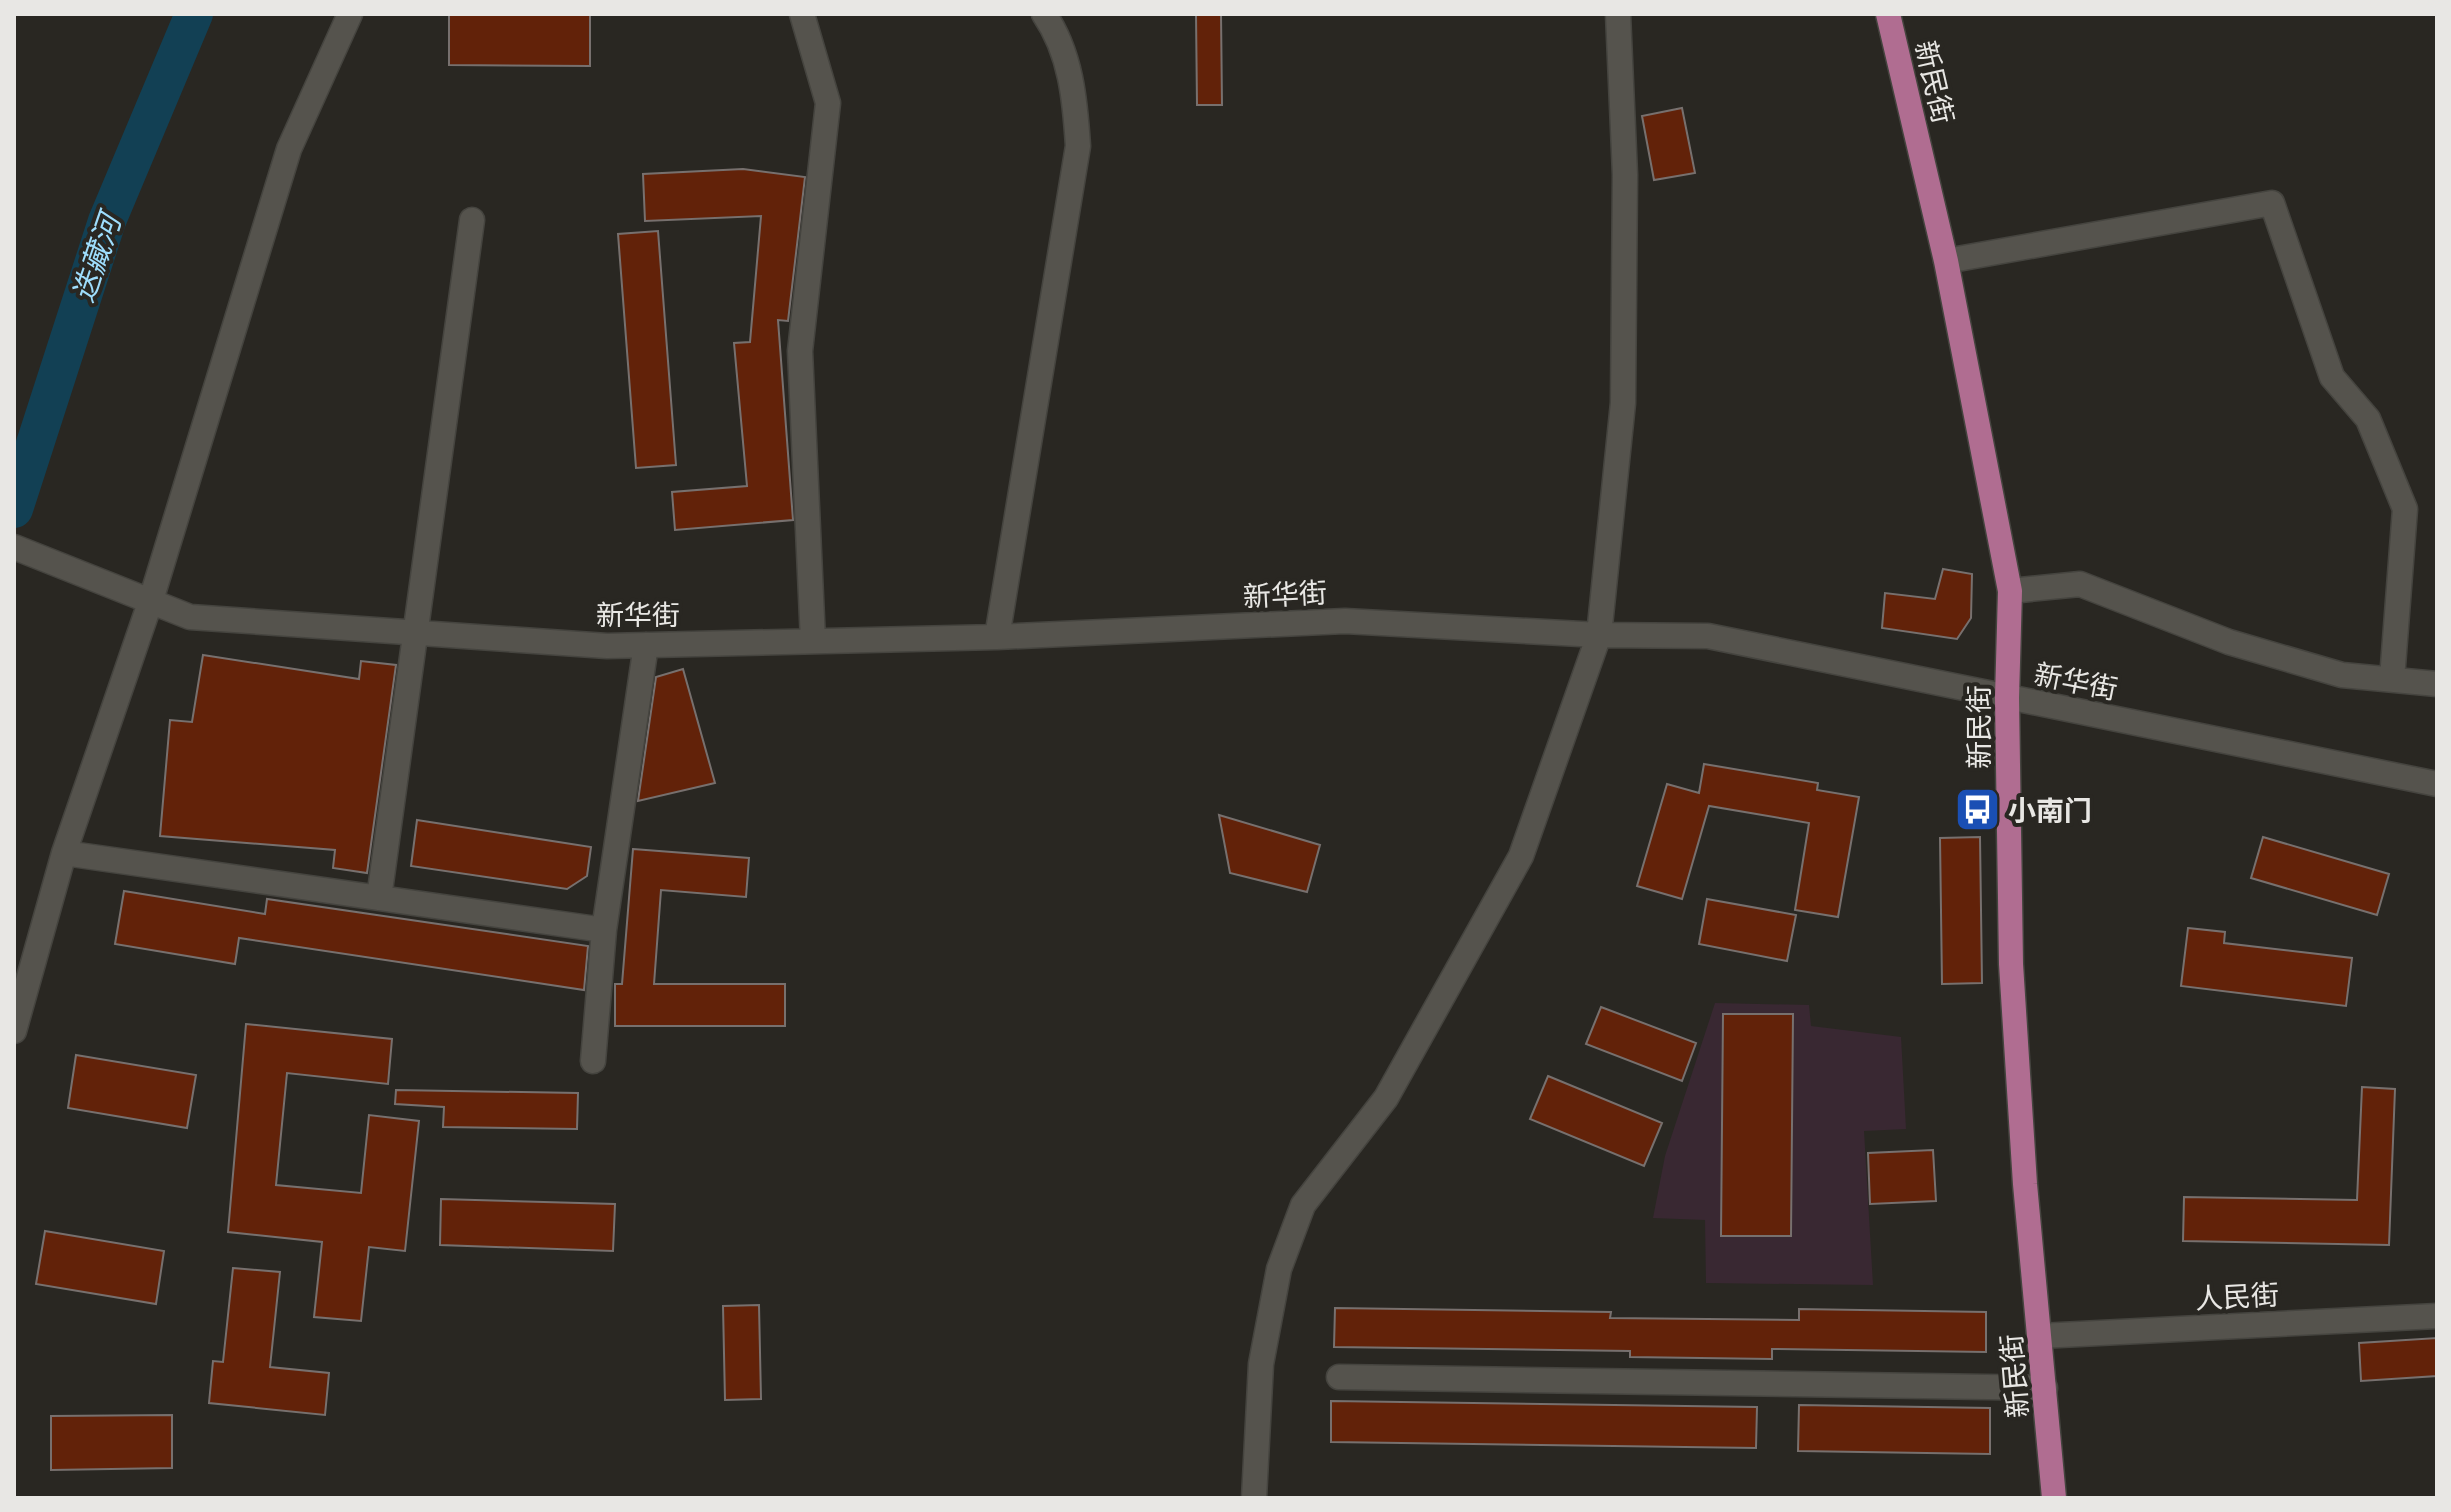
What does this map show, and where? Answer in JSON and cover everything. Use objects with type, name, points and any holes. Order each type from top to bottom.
[{"type":"main road","name":"新民街","points":[[1888,14],[1946,261],[2010,591],[2007,698],[2011,964],[2025,1184],[2054,1498]]},
{"type":"street","points":[[14,1031],[64,853],[151,600],[289,149],[350,14]]},
{"type":"street","points":[[802,14],[828,103],[800,351],[813,641]]},
{"type":"street","points":[[997,637],[1078,146],[1074,86],[1054,29],[1044,14]]},
{"type":"street","points":[[1254,1498],[1261,1364],[1279,1269],[1303,1205],[1386,1098],[1521,856],[1599,635],[1623,403],[1625,175],[1618,14]]},
{"type":"street","points":[[1946,261],[2272,203],[2332,377],[2368,419],[2405,509],[2392,679]]},
{"type":"street","points":[[379,898],[472,220]]},
{"type":"street","name":"新华街","points":[[14,547],[127,589],[190,617],[607,646],[997,637],[1345,621],[1599,635],[1708,636],[2437,784]]},
{"type":"street","points":[[2010,591],[2080,584],[2229,642],[2342,675],[2437,684]]},
{"type":"street","points":[[593,1061],[604,930],[646,645]]},
{"type":"street","points":[[64,853],[604,930]]},
{"type":"street","name":"人民街","points":[[2040,1336],[2437,1316]]},
{"type":"street","points":[[1339,1377],[2045,1388]]},
{"type":"shaded area","points":[[1715,1003],[1809,1005],[1811,1026],[1901,1037],[1906,1129],[1864,1131],[1873,1285],[1706,1283],[1705,1220],[1653,1218],[1665,1156]]},
{"type":"building","points":[[449,14],[590,14],[590,66],[449,65]]},
{"type":"building","points":[[1196,14],[1221,14],[1222,105],[1197,105]]},
{"type":"building","points":[[1682,108],[1695,173],[1654,180],[1642,116]]},
{"type":"building","points":[[743,169],[805,177],[788,321],[778,320],[793,520],[675,530],[672,492],[747,486],[734,343],[750,342],[761,216],[645,221],[643,174]]},
{"type":"building","points":[[658,231],[676,465],[636,468],[618,234]]},
{"type":"building","points":[[1943,569],[1972,574],[1971,618],[1957,639],[1882,628],[1885,593],[1935,599]]},
{"type":"building","points":[[203,655],[359,679],[361,661],[396,665],[367,873],[333,868],[335,850],[160,836],[170,720],[192,722]]},
{"type":"building","points":[[683,669],[715,783],[638,801],[656,677]]},
{"type":"building","points":[[1704,764],[1818,783],[1817,790],[1859,797],[1838,917],[1795,910],[1809,823],[1709,806],[1682,899],[1637,886],[1667,784],[1699,793]]},
{"type":"building","points":[[1219,815],[1320,845],[1307,892],[1230,873]]},
{"type":"building","points":[[417,820],[591,847],[587,876],[567,889],[411,866]]},
{"type":"building","points":[[1980,837],[1982,983],[1942,984],[1940,838]]},
{"type":"building","points":[[2263,837],[2389,874],[2377,915],[2251,878]]},
{"type":"building","points":[[633,849],[749,858],[746,897],[661,890],[654,984],[785,984],[785,1026],[615,1026],[615,984],[622,984]]},
{"type":"building","points":[[124,891],[265,914],[267,899],[588,946],[584,990],[239,938],[235,964],[115,944]]},
{"type":"building","points":[[1707,899],[1796,915],[1787,961],[1699,944]]},
{"type":"building","points":[[2188,928],[2225,932],[2224,943],[2352,958],[2346,1006],[2181,986]]},
{"type":"building","points":[[1601,1007],[1696,1043],[1682,1081],[1586,1044]]},
{"type":"building","points":[[1723,1014],[1793,1014],[1791,1236],[1721,1236]]},
{"type":"building","points":[[246,1024],[392,1039],[388,1084],[287,1073],[276,1185],[361,1193],[369,1115],[419,1121],[405,1251],[369,1247],[361,1321],[314,1317],[322,1242],[228,1232]]},
{"type":"building","points":[[76,1055],[196,1075],[187,1128],[68,1108]]},
{"type":"building","points":[[1548,1076],[1662,1123],[1644,1166],[1530,1119]]},
{"type":"building","points":[[2362,1087],[2395,1089],[2389,1245],[2183,1241],[2184,1197],[2357,1200]]},
{"type":"building","points":[[396,1090],[578,1093],[577,1129],[443,1127],[444,1107],[395,1104]]},
{"type":"building","points":[[1933,1150],[1936,1201],[1870,1204],[1868,1153]]},
{"type":"building","points":[[441,1199],[615,1204],[613,1251],[440,1245]]},
{"type":"building","points":[[45,1231],[164,1251],[156,1304],[36,1284]]},
{"type":"building","points":[[233,1268],[280,1272],[270,1367],[329,1373],[325,1415],[209,1403],[213,1361],[223,1362]]},
{"type":"building","points":[[759,1305],[761,1399],[725,1400],[723,1306]]},
{"type":"building","points":[[1335,1308],[1611,1312],[1610,1318],[1799,1320],[1799,1309],[1986,1312],[1986,1352],[1772,1349],[1772,1359],[1630,1357],[1630,1351],[1334,1347]]},
{"type":"building","points":[[2437,1338],[2437,1376],[2361,1381],[2359,1343]]},
{"type":"building","points":[[1331,1401],[1757,1407],[1756,1448],[1331,1442]]},
{"type":"building","points":[[1799,1405],[1990,1408],[1990,1454],[1798,1451]]},
{"type":"building","points":[[172,1415],[172,1468],[51,1470],[51,1416]]},
{"type":"waterway","name":"迭藏河","points":[[14,509],[107,221],[194,14]]},
{"type":"place","name":"小南门","points":[[1977,810]]}]
